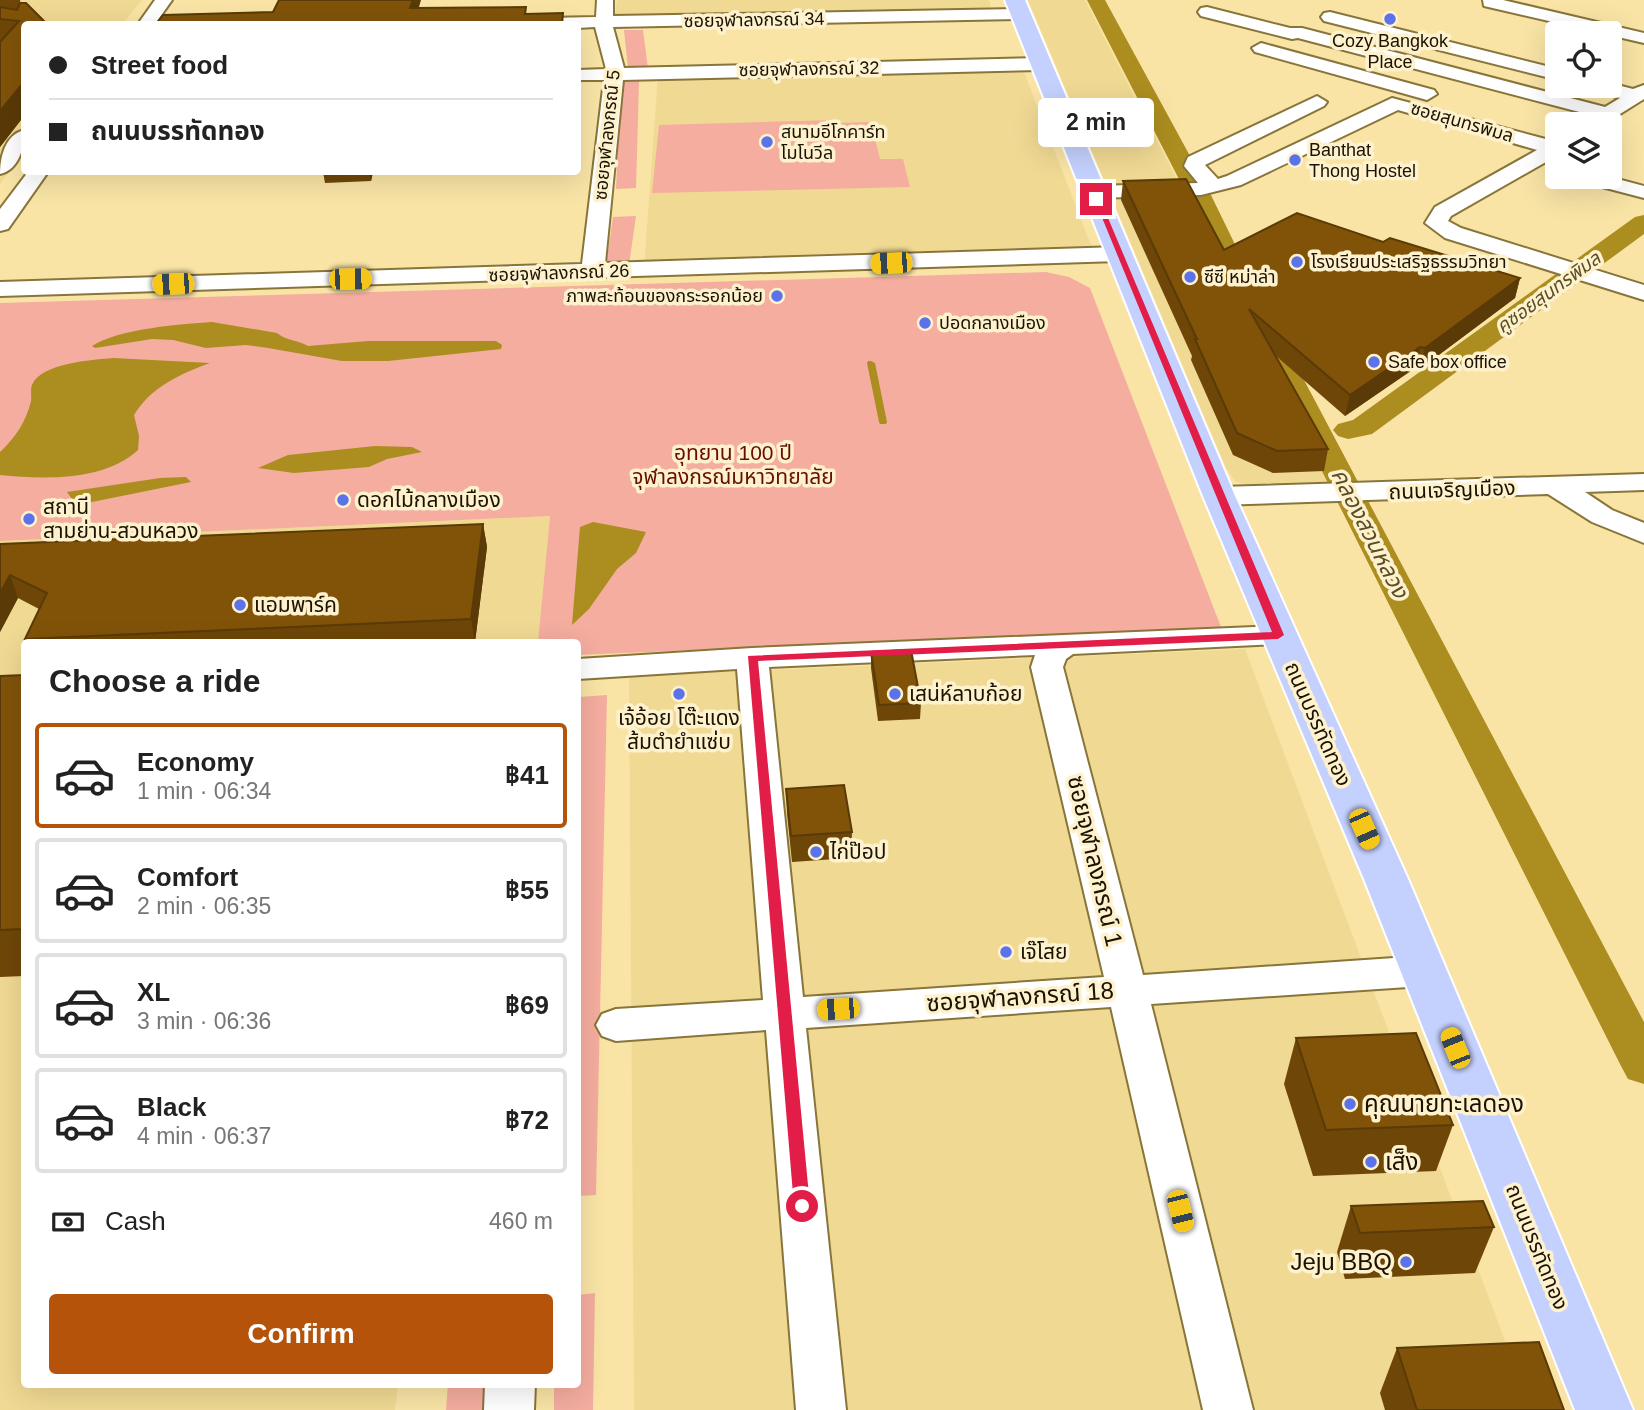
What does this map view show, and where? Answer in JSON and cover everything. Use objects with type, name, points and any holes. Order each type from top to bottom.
[{"type":"main road","name":"ถนนบรรทัดทอง","points":[[1018,7],[1219,496],[1386,879],[1604,1410]]},
{"type":"street","points":[[148,21],[164,0]]},
{"type":"street","name":"ซอยจุฬาลงกรณ์ 5","points":[[593,272],[614,74],[614,57],[604,32],[605,0]]},
{"type":"street","points":[[1490,2],[1644,38]]},
{"type":"street","points":[[1239,55],[1261,48],[1359,4]]},
{"type":"street","name":"ซอยจุฬาลงกรณ์ 34","points":[[581,23],[1018,7]]},
{"type":"street","points":[[1207,12],[1403,60],[1576,112]]},
{"type":"street","points":[[1330,17],[1444,40],[1545,71]]},
{"type":"street","points":[[1349,86],[1444,40]]},
{"type":"street","points":[[1261,48],[1367,77],[1545,144]]},
{"type":"street","name":"ซอยจุฬาลงกรณ์ 32","points":[[581,75],[1041,64]]},
{"type":"street","points":[[1622,90],[1640,93]]},
{"type":"street","points":[[1610,112],[1640,93]]},
{"type":"street","points":[[1208,188],[1194,166],[1195,161],[1317,102]]},
{"type":"street","name":"ซอยสุนทรพิมล","points":[[1094,192],[1208,188],[1253,174],[1392,104],[1545,146]]},
{"type":"street","points":[[0,169],[21,140]]},
{"type":"street","name":"ซอยสุนทรพิมล","points":[[1545,155],[1443,212],[1436,223],[1453,233],[1644,293]]},
{"type":"street","points":[[0,224],[36,175]]},
{"type":"street","points":[[1622,186],[1644,192]]},
{"type":"street","name":"ซอยจุฬาลงกรณ์ 26","points":[[0,289],[1119,254]]},
{"type":"street","name":"ถนนเจริญเมือง","points":[[1219,496],[1558,487],[1644,482]]},
{"type":"street","points":[[1558,487],[1594,511],[1644,534]]},
{"type":"street","points":[[581,669],[752,658],[1278,635]]},
{"type":"street","name":"ซอยจุฬาลงกรณ์ 1","points":[[1064,645],[1051,655],[1047,667],[1228,1410]]},
{"type":"street","points":[[752,658],[821,1410]]},
{"type":"street","name":"ซอยจุฬาลงกรณ์ 18","points":[[617,1025],[1423,971]]},
{"type":"street","points":[[509,1410],[510,1388]]},
{"type":"shaded area","points":[[0,0],[142,0],[124,21],[21,21],[21,156],[0,184]]},
{"type":"shaded area","points":[[617,0],[989,0],[991,6],[981,11],[626,18],[615,15]]},
{"type":"shaded area","points":[[1028,0],[1085,0],[1335,488],[1261,490],[1235,481],[1226,468]]},
{"type":"shaded area","points":[[1022,67],[1094,253],[644,268],[658,76]]},
{"type":"shaded area","points":[[212,322],[277,333],[308,346],[368,341],[496,341],[502,345],[501,349],[388,361],[342,361],[246,345],[206,348],[173,340],[152,339],[95,348],[92,346],[133,331]]},
{"type":"shaded area","points":[[113,358],[210,363],[167,383],[141,405],[134,415],[139,436],[138,450],[124,460],[108,468],[72,476],[0,475],[0,452],[23,423],[31,401],[31,387],[37,378],[56,367]]},
{"type":"shaded area","points":[[375,446],[412,447],[422,452],[387,459],[369,467],[294,473],[258,468],[288,455]]},
{"type":"shaded area","points":[[186,477],[191,482],[87,503],[72,499],[67,492],[160,478]]},
{"type":"shaded area","name":"แอมพาร์ค","points":[[550,516],[538,639],[21,639],[21,681],[0,682],[0,541]]},
{"type":"shaded area","points":[[593,522],[646,532],[636,553],[617,569],[589,609],[572,625],[580,527]]},
{"type":"shaded area","points":[[1245,649],[1531,1410],[634,1410],[629,676]]},
{"type":"shaded area","points":[[21,708],[21,1388],[398,1388],[395,1410],[0,1410],[0,725]]},
{"type":"green space","points":[[624,30],[643,30],[648,69],[628,69]]},
{"type":"green space","points":[[639,81],[636,188],[616,189],[621,82]]},
{"type":"green space","name":"สนามอีโกคาร์ท โมโนวีล","points":[[837,120],[837,123],[871,122],[880,159],[903,159],[910,187],[652,193],[659,125]]},
{"type":"green space","points":[[636,216],[629,265],[606,266],[613,217]]},
{"type":"green space","name":"อุทยาน 100 ปี จุฬาลงกรณ์มหาวิทยาลัย","points":[[1046,272],[1069,277],[1090,288],[1221,627],[581,655],[581,639],[538,639],[550,516],[0,541],[0,303]]},
{"type":"green space","points":[[607,695],[596,1195],[581,1196],[581,697]]},
{"type":"green space","points":[[595,1293],[593,1410],[554,1410],[554,1388],[581,1388],[581,1295]]},
{"type":"green space","points":[[448,1388],[485,1388],[483,1410],[446,1410]]},
{"type":"building","points":[[279,0],[413,0],[410,8],[526,7],[525,14],[563,13],[562,21],[158,21],[163,15],[273,12]]},
{"type":"building","points":[[20,3],[26,3],[44,21],[21,21],[21,86],[0,111],[0,42],[19,21],[0,19],[0,7],[17,10]]},
{"type":"building","points":[[1186,179],[1224,250],[1297,213],[1383,242],[1390,238],[1520,278],[1425,348],[1420,347],[1350,395],[1249,309],[1328,449],[1277,451],[1237,433],[1197,339],[1123,181]]},
{"type":"building","name":"แอมพาร์ค","points":[[483,524],[471,619],[25,639],[47,593],[10,575],[0,593],[0,544]]},
{"type":"building","name":"เสน่ห์ลาบก้อย","points":[[911,650],[921,703],[879,705],[871,652]]},
{"type":"building","points":[[21,675],[21,929],[0,930],[0,676]]},
{"type":"building","points":[[844,785],[852,832],[791,836],[786,789]]},
{"type":"building","points":[[1416,1033],[1453,1125],[1326,1130],[1296,1038]]},
{"type":"building","points":[[1483,1201],[1494,1227],[1360,1233],[1351,1206]]},
{"type":"building","points":[[1539,1342],[1564,1410],[1417,1410],[1397,1348]]},
{"type":"waterway","name":"คลองสวนหลวง","points":[[1096,0],[1196,189],[1254,310],[1644,1066]]},
{"type":"waterway","name":"คูซอยสุนทรพิมล","points":[[1348,430],[1362,428],[1644,222]]},
{"type":"waterway","points":[[871,363],[883,422]]},
{"type":"place","name":"Cozy Bangkok Place","points":[[1390,19]]},
{"type":"place","name":"สนามอีโกคาร์ท โมโนวีล","points":[[767,142]]},
{"type":"place","name":"Banthat Thong Hostel","points":[[1295,160]]},
{"type":"place","name":"โรงเรียนประเสริฐธรรมวิทยา","points":[[1297,262]]},
{"type":"place","name":"ซีซี หม่าล่า","points":[[1190,277]]},
{"type":"place","name":"ภาพสะท้อนของกระรอกน้อย","points":[[777,296]]},
{"type":"place","name":"ปอดกลางเมือง","points":[[925,323]]},
{"type":"place","name":"Safe box office","points":[[1374,362]]},
{"type":"place","name":"ดอกไม้กลางเมือง","points":[[343,500]]},
{"type":"place","name":"สถานี สามย่าน-สวนหลวง","points":[[29,519]]},
{"type":"place","name":"แอมพาร์ค","points":[[240,605]]},
{"type":"place","name":"เจ้อ้อย โต๊ะแดง ส้มตำยำแซ่บ","points":[[679,694]]},
{"type":"place","name":"เสน่ห์ลาบก้อย","points":[[895,694]]},
{"type":"place","name":"ไก่ป๊อป","points":[[816,852]]},
{"type":"place","name":"เจ๊โสย","points":[[1006,952]]},
{"type":"place","name":"คุณนายทะเลดอง","points":[[1350,1104]]},
{"type":"place","name":"เส็ง","points":[[1371,1162]]},
{"type":"place","name":"Jeju BBQ","points":[[1406,1262]]},
{"type":"route","points":[[802,1206],[752,658],[1278,635],[1096,199]]}]
